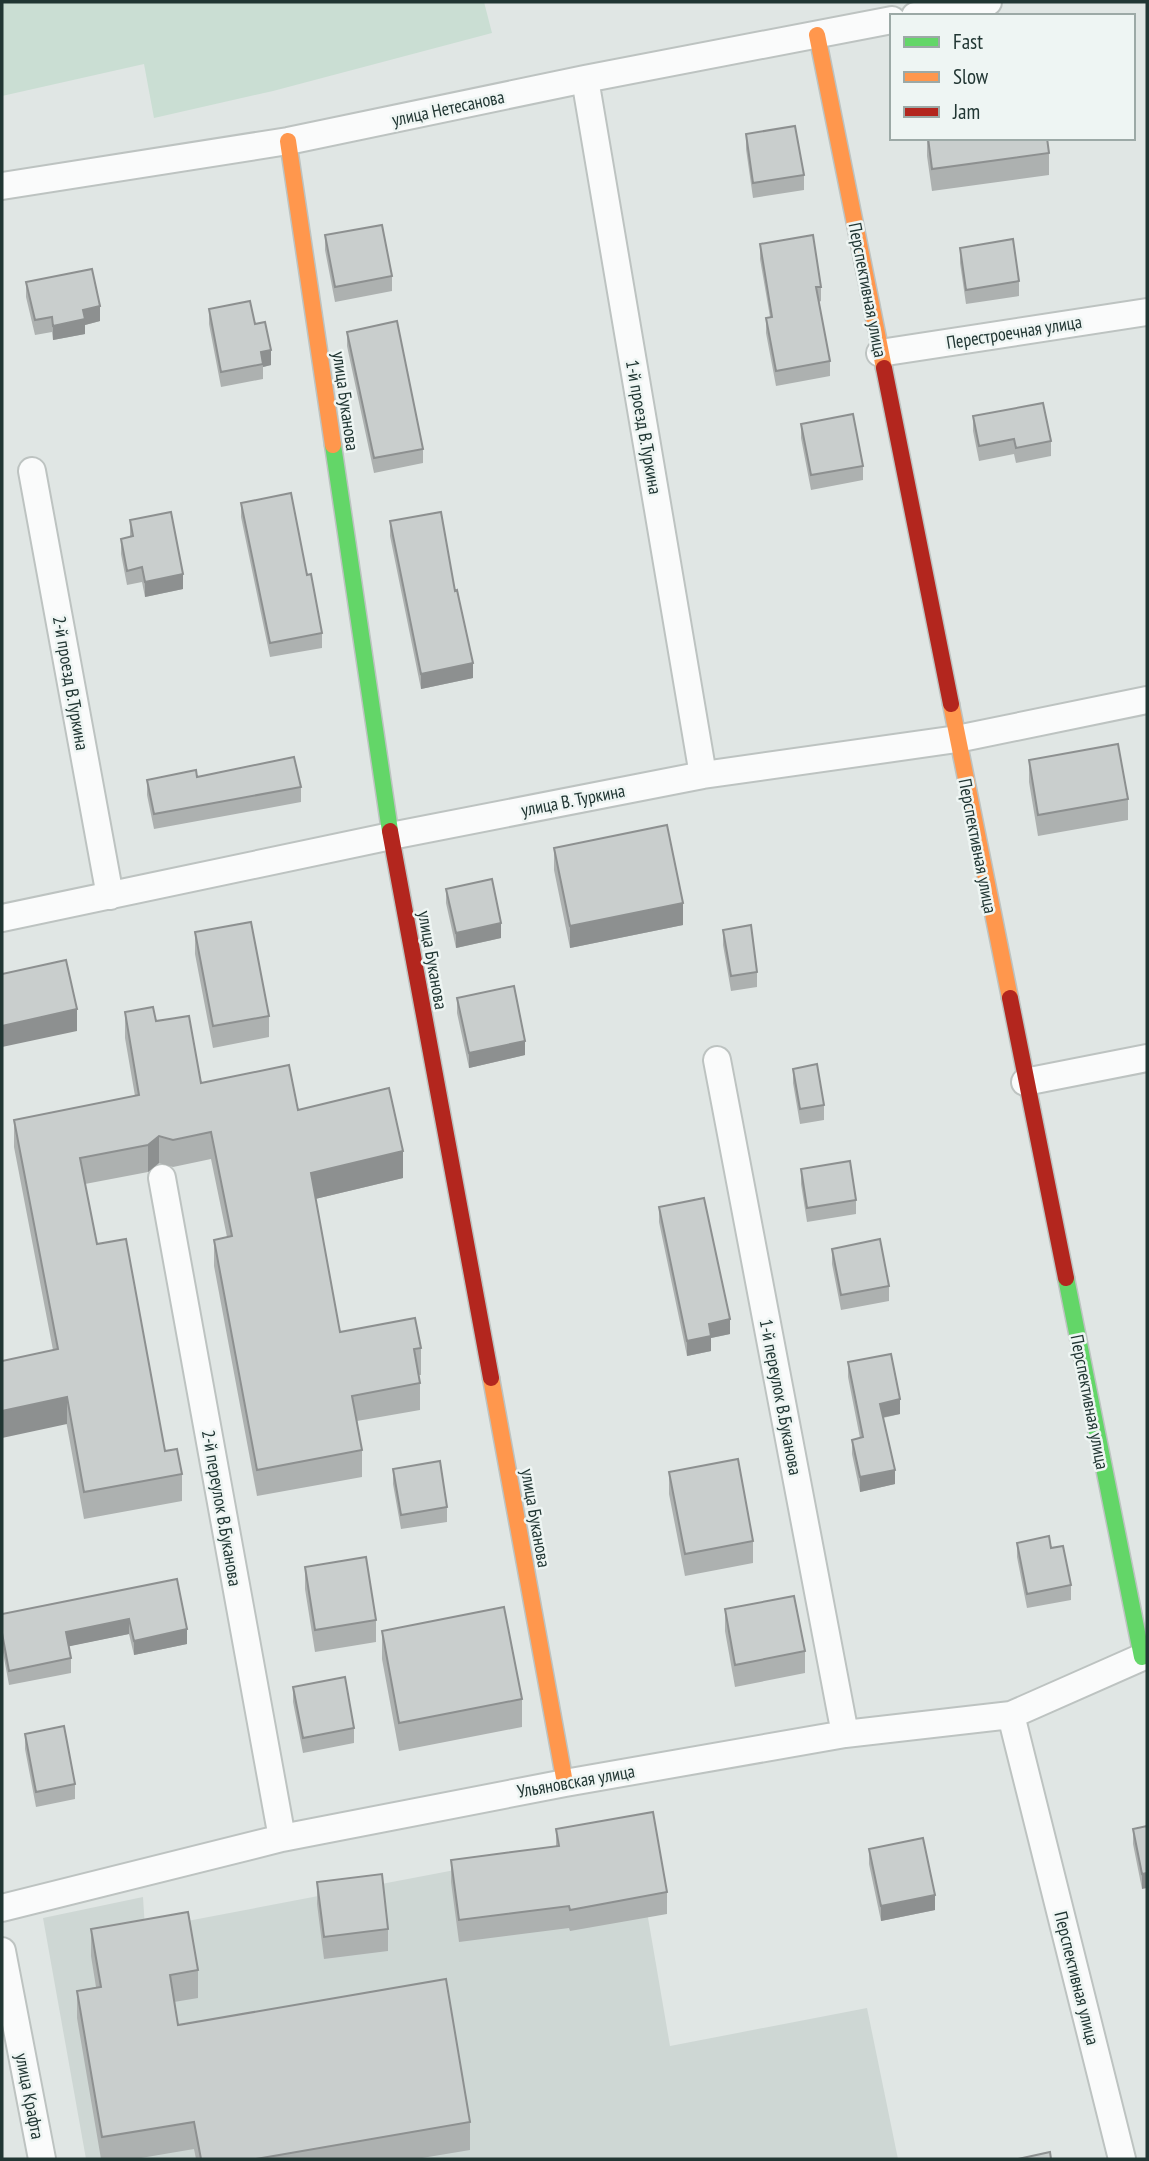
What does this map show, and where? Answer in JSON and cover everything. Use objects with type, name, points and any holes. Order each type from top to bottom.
[{"type":"street","points":[[925,14],[988,2]]},
{"type":"street","name":"улица Нетесанова","points":[[2,186],[288,141],[585,79],[890,20]]},
{"type":"street","name":"Перспективная улица","points":[[817,34],[1025,1082],[1144,1656]]},
{"type":"street","name":"1-й проезд В.Туркина","points":[[585,79],[703,775]]},
{"type":"street","name":"улица Буканова","points":[[288,141],[391,836],[565,1783]]},
{"type":"street","name":"Перестроечная улица","points":[[880,353],[1147,312]]},
{"type":"street","name":"2-й проезд В.Туркина","points":[[32,471],[110,895]]},
{"type":"street","name":"улица В. Туркина","points":[[2,918],[391,836],[703,775],[957,739],[1147,700]]},
{"type":"street","points":[[1025,1082],[1147,1058]]},
{"type":"street","name":"1-й переулок В.Буканова","points":[[718,1060],[845,1734]]},
{"type":"street","name":"2-й переулок В.Буканова","points":[[162,1178],[282,1838]]},
{"type":"street","name":"Ульяновская улица","points":[[2,1908],[282,1838],[565,1783],[845,1734],[1011,1715],[1144,1656]]},
{"type":"street","name":"Перспективная улица","points":[[1011,1715],[1122,2159]]},
{"type":"street","name":"улица Крафта","points":[[2,1951],[42,2159]]},
{"type":"shaded area","points":[[634,1836],[670,2046],[867,2008],[898,2159],[86,2159],[43,1918],[143,1897],[145,1929]]},
{"type":"green space","points":[[2,2],[484,2],[492,33],[273,91],[154,118],[144,64],[2,96]]},
{"type":"building","points":[[795,126],[804,175],[753,183],[746,134]]},
{"type":"building","points":[[928,140],[1047,140],[1049,153],[932,169]]},
{"type":"building","points":[[382,225],[392,276],[335,287],[325,235]]},
{"type":"building","points":[[813,235],[821,287],[816,287],[830,361],[776,371],[766,318],[772,317],[760,244]]},
{"type":"building","points":[[1013,239],[1019,281],[966,290],[960,248]]},
{"type":"building","points":[[92,269],[100,306],[83,310],[85,319],[53,326],[52,317],[35,320],[26,282]]},
{"type":"building","points":[[250,301],[255,324],[265,322],[271,350],[261,352],[263,364],[221,372],[209,309]]},
{"type":"building","points":[[397,321],[423,449],[374,458],[347,332]]},
{"type":"building","points":[[1043,403],[1051,441],[1016,448],[1014,439],[979,446],[973,416]]},
{"type":"building","points":[[853,414],[863,466],[811,475],[801,424]]},
{"type":"building","points":[[291,493],[307,575],[311,574],[322,633],[270,643],[241,503]]},
{"type":"building","points":[[171,512],[183,574],[145,582],[142,567],[127,571],[121,539],[133,536],[130,520]]},
{"type":"building","points":[[441,512],[455,591],[457,590],[473,663],[421,674],[390,521]]},
{"type":"building","points":[[1118,744],[1128,799],[1038,815],[1029,760]]},
{"type":"building","points":[[294,757],[301,787],[154,814],[147,780],[196,770],[197,777]]},
{"type":"building","points":[[667,825],[683,903],[570,926],[554,848]]},
{"type":"building","points":[[492,879],[501,923],[456,933],[446,889]]},
{"type":"building","points":[[251,922],[269,1016],[213,1026],[195,932]]},
{"type":"building","points":[[751,925],[757,972],[731,976],[723,930]]},
{"type":"building","points":[[66,960],[77,1009],[2,1026],[2,974]]},
{"type":"building","points":[[514,986],[525,1041],[469,1053],[457,998]]},
{"type":"building","points":[[153,1007],[156,1021],[189,1016],[201,1083],[289,1065],[298,1110],[389,1088],[403,1151],[311,1173],[340,1332],[415,1318],[421,1348],[414,1349],[420,1383],[352,1396],[362,1450],[257,1470],[214,1240],[232,1236],[211,1132],[173,1140],[159,1136],[148,1145],[80,1158],[97,1244],[126,1239],[165,1451],[177,1449],[182,1474],[84,1492],[67,1397],[2,1411],[2,1361],[58,1349],[14,1120],[139,1095],[125,1012]]},
{"type":"building","points":[[817,1064],[824,1105],[800,1109],[793,1069]]},
{"type":"building","points":[[850,1161],[856,1200],[807,1208],[801,1169]]},
{"type":"building","points":[[704,1198],[730,1319],[709,1324],[711,1336],[687,1341],[659,1207]]},
{"type":"building","points":[[880,1239],[889,1286],[841,1295],[832,1249]]},
{"type":"building","points":[[891,1354],[900,1399],[880,1404],[895,1470],[860,1477],[852,1440],[863,1437],[848,1362]]},
{"type":"building","points":[[738,1459],[753,1541],[685,1554],[669,1472]]},
{"type":"building","points":[[440,1461],[447,1507],[401,1515],[393,1469]]},
{"type":"building","points":[[1049,1536],[1051,1548],[1063,1546],[1071,1585],[1027,1594],[1017,1543]]},
{"type":"building","points":[[366,1557],[376,1620],[315,1630],[305,1567]]},
{"type":"building","points":[[177,1579],[187,1629],[134,1641],[129,1619],[66,1632],[71,1658],[9,1671],[2,1633],[2,1614]]},
{"type":"building","points":[[794,1596],[805,1651],[735,1665],[725,1609]]},
{"type":"building","points":[[504,1607],[522,1699],[399,1723],[382,1631]]},
{"type":"building","points":[[345,1677],[354,1728],[303,1738],[293,1687]]},
{"type":"building","points":[[64,1726],[75,1784],[36,1792],[25,1734]]},
{"type":"building","points":[[653,1812],[667,1892],[570,1910],[569,1906],[459,1920],[451,1860],[559,1846],[556,1829]]},
{"type":"building","points":[[1147,1826],[1147,1873],[1142,1874],[1133,1829]]},
{"type":"building","points":[[923,1838],[935,1895],[881,1906],[869,1849]]},
{"type":"building","points":[[382,1874],[388,1929],[324,1937],[317,1882]]},
{"type":"building","points":[[188,1912],[198,1970],[170,1975],[178,2025],[446,1979],[470,2122],[256,2159],[201,2159],[194,2122],[102,2137],[77,1991],[101,1987],[91,1929]]},
{"type":"building","points":[[1050,2152],[1051,2159],[1018,2159]]},
{"type":"traffic: fast","points":[[333,445],[390,831]]},
{"type":"traffic: fast","points":[[1066,1278],[1142,1657]]},
{"type":"traffic: slow","points":[[817,35],[884,368]]},
{"type":"traffic: slow","points":[[288,141],[333,445]]},
{"type":"traffic: slow","points":[[951,704],[1010,998]]},
{"type":"traffic: slow","points":[[491,1378],[565,1783]]},
{"type":"traffic: jam","points":[[884,368],[951,704]]},
{"type":"traffic: jam","points":[[390,831],[491,1378]]},
{"type":"traffic: jam","points":[[1010,998],[1066,1278]]}]
